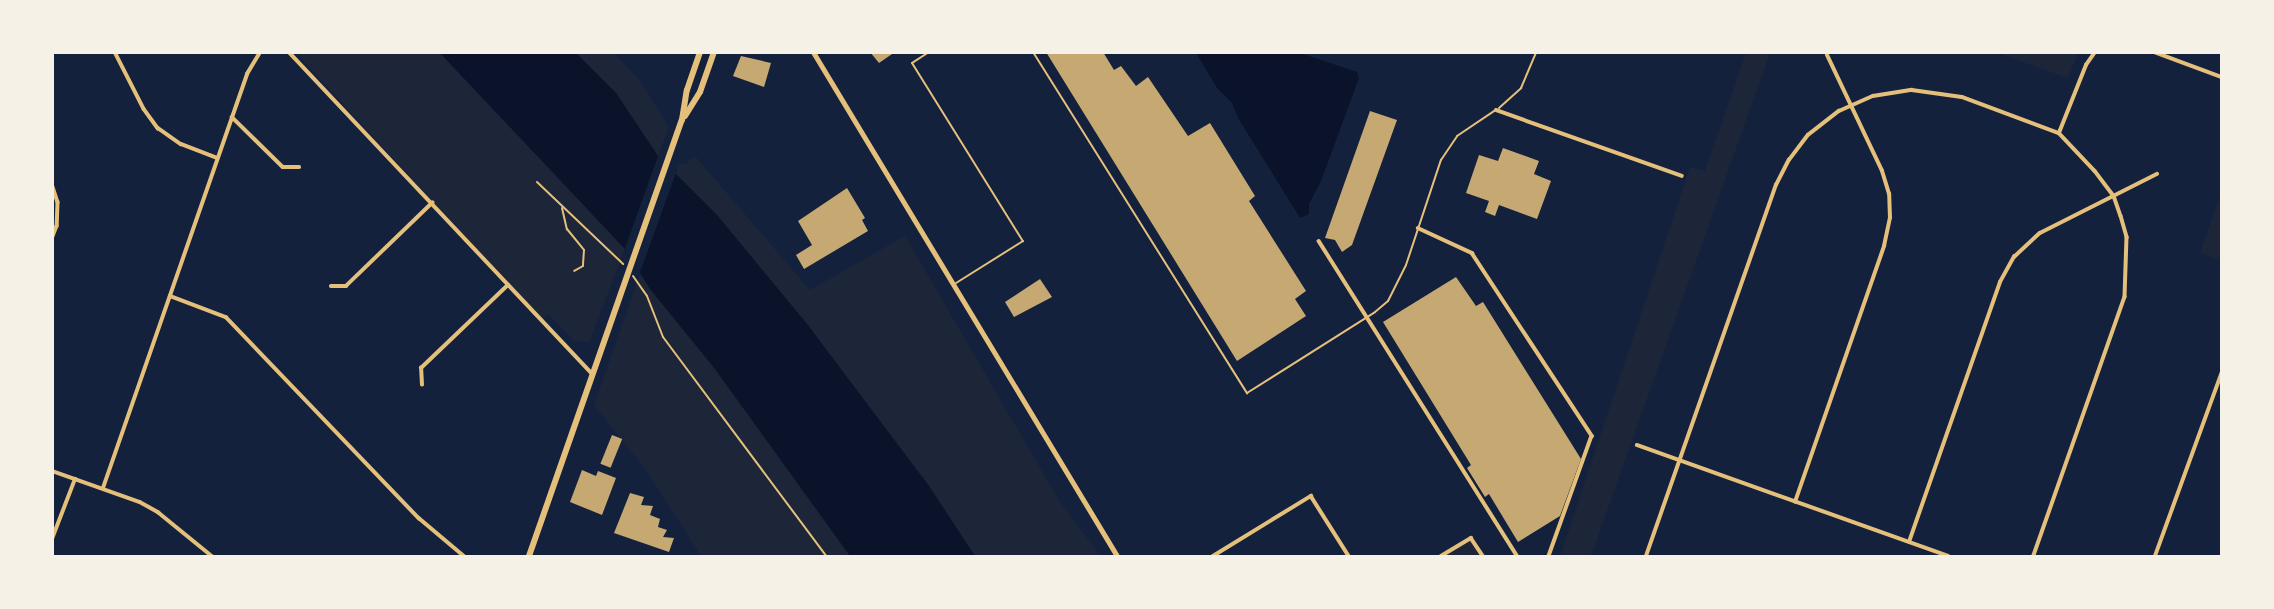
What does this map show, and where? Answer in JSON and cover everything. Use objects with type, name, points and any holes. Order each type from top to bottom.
[{"type":"main road","points":[[529,556],[682,120],[687,90],[700,52]]},
{"type":"main road","points":[[682,120],[700,92],[714,52]]},
{"type":"main road","points":[[813,52],[1117,556]]},
{"type":"street","points":[[115,52],[144,109],[158,128],[181,144],[217,158]]},
{"type":"street","points":[[103,488],[247,74],[260,52]]},
{"type":"street","points":[[289,52],[594,375]]},
{"type":"street","points":[[2059,133],[2086,65],[2095,52]]},
{"type":"street","points":[[2154,52],[2221,77]]},
{"type":"street","points":[[1795,502],[1884,246],[1890,218],[1889,194],[1882,171],[1827,55]]},
{"type":"street","points":[[1646,556],[1780,176],[1808,135],[1851,106],[1873,96],[1912,90],[1950,94],[2059,133],[2078,149],[2114,196],[2126,237],[2124,297],[2034,556]]},
{"type":"street","points":[[1496,110],[1682,176]]},
{"type":"street","points":[[232,117],[283,167],[299,167]]},
{"type":"street","points":[[1909,542],[2006,270],[2021,248],[2040,233],[2157,174]]},
{"type":"street","points":[[52,184],[58,202],[57,226],[52,239]]},
{"type":"street","points":[[331,286],[346,286],[432,203]]},
{"type":"street","points":[[1418,228],[1472,253],[1592,436],[1549,556]]},
{"type":"street","points":[[1320,241],[1517,556]]},
{"type":"street","points":[[422,385],[421,368],[508,285]]},
{"type":"street","points":[[170,296],[226,317],[419,518],[464,556]]},
{"type":"street","points":[[2155,556],[2221,372]]},
{"type":"street","points":[[1637,445],[1948,556]]},
{"type":"street","points":[[52,471],[103,488],[158,512],[212,556]]},
{"type":"street","points":[[52,540],[75,479]]},
{"type":"street","points":[[1213,556],[1311,496],[1349,556]]},
{"type":"street","points":[[1441,556],[1471,538],[1483,556]]},
{"type":"lane","points":[[929,52],[912,63],[1023,241],[952,285]]},
{"type":"lane","points":[[1033,52],[1247,393],[1367,317],[1388,300],[1399,284],[1441,160],[1457,136],[1496,110],[1521,88],[1536,52]]},
{"type":"path","points":[[537,182],[623,265]]},
{"type":"path","points":[[562,207],[568,229],[584,250],[583,266],[574,271]]},
{"type":"path","points":[[631,274],[647,296],[670,346],[827,556]]},
{"type":"shaded area","points":[[296,53],[440,53],[625,249],[589,342],[574,341],[548,314],[542,320]]},
{"type":"shaded area","points":[[440,53],[576,53],[616,93],[658,156],[717,215],[807,324],[929,486],[975,556],[850,556],[715,369],[650,289],[625,249]]},
{"type":"shaded area","points":[[576,53],[614,53],[641,82],[669,127],[658,156],[616,93]]},
{"type":"shaded area","points":[[1196,53],[1300,53],[1357,72],[1359,78],[1321,181],[1309,204],[1309,214],[1300,218],[1238,118],[1232,103],[1217,88]]},
{"type":"shaded area","points":[[1746,53],[1770,53],[1591,556],[1560,556],[1690,167],[1705,171]]},
{"type":"shaded area","points":[[1997,53],[2078,53],[2068,78]]},
{"type":"shaded area","points":[[695,156],[810,290],[905,236],[1060,502],[1101,556],[975,556],[929,486],[807,324],[717,215],[675,174],[679,163],[685,164]]},
{"type":"shaded area","points":[[2221,192],[2221,260],[2200,253]]},
{"type":"shaded area","points":[[640,274],[715,369],[850,556],[701,556],[646,470],[594,405]]},
{"type":"shaded area","points":[[1471,538],[1483,556],[1441,556]]},
{"type":"pier","points":[[658,156],[677,170],[638,278],[623,254]]},
{"type":"building","points":[[870,52],[895,52],[879,63]]},
{"type":"building","points":[[1046,52],[1103,52],[1114,70],[1121,66],[1136,86],[1148,77],[1188,136],[1210,123],[1255,196],[1249,201],[1306,291],[1295,299],[1306,316],[1237,361]]},
{"type":"building","points":[[741,56],[771,63],[764,87],[733,76]]},
{"type":"building","points":[[1370,111],[1397,120],[1352,245],[1342,252],[1335,240],[1325,238]]},
{"type":"building","points":[[1503,148],[1539,161],[1534,174],[1551,181],[1537,219],[1499,205],[1495,216],[1485,212],[1489,201],[1466,193],[1479,155],[1498,161]]},
{"type":"building","points":[[847,188],[865,218],[862,220],[868,231],[804,269],[796,255],[812,245],[798,221]]},
{"type":"building","points":[[1456,277],[1476,306],[1483,302],[1581,459],[1560,516],[1518,542],[1489,494],[1485,497],[1467,468],[1471,465],[1383,322]]},
{"type":"building","points":[[1040,279],[1052,297],[1014,317],[1005,302]]},
{"type":"building","points":[[612,435],[622,439],[611,468],[600,464]]},
{"type":"building","points":[[582,470],[596,476],[598,471],[616,478],[602,515],[570,502]]},
{"type":"building","points":[[630,493],[644,497],[641,505],[653,506],[650,515],[660,519],[658,527],[667,530],[663,537],[674,538],[669,552],[614,533]]}]
